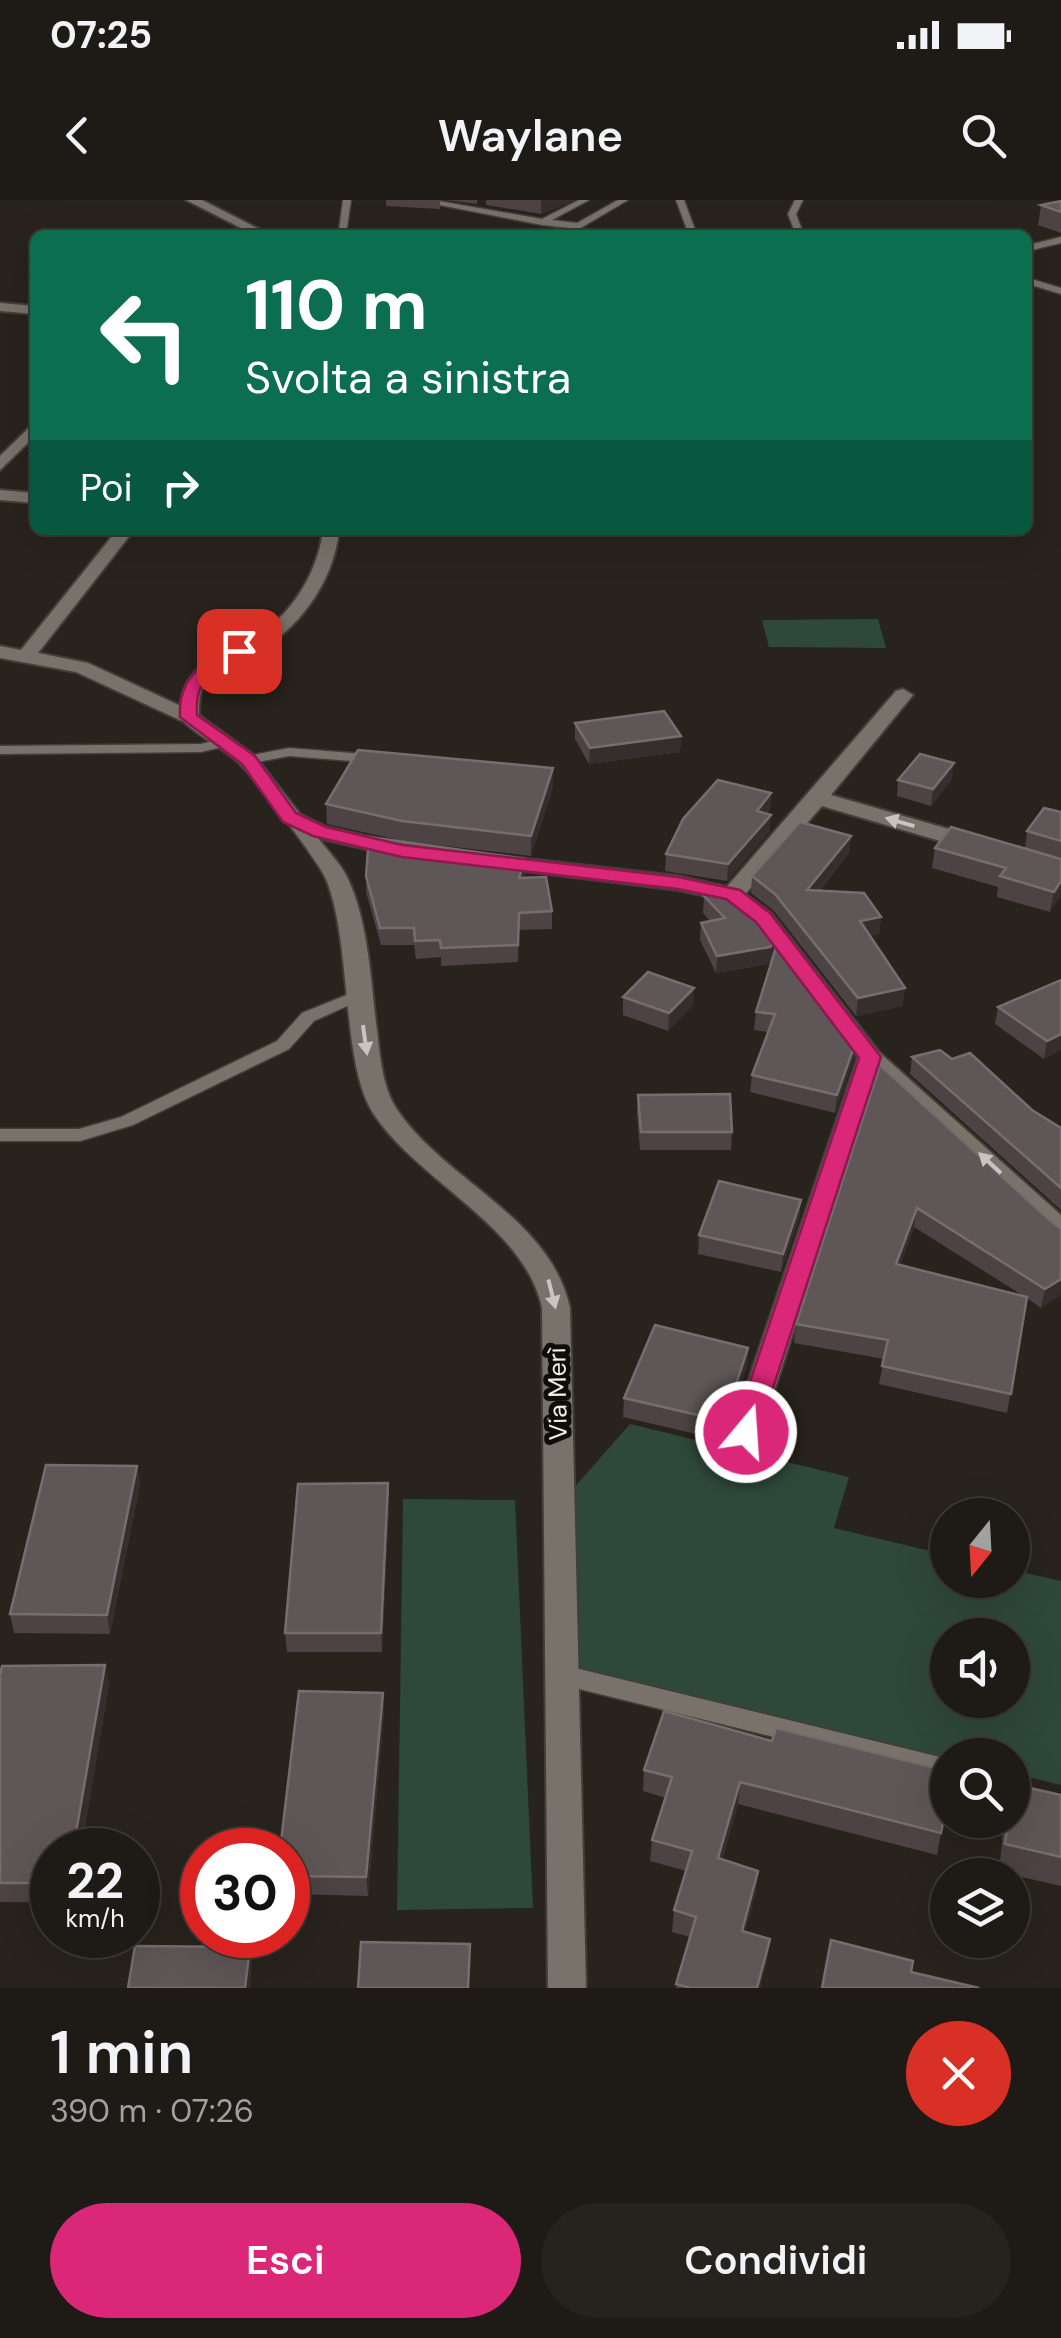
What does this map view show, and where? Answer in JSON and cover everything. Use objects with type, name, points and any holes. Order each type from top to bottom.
[{"type":"street","points":[[192,200],[257,230]]},
{"type":"street","points":[[0,306],[30,309]]},
{"type":"street","points":[[0,465],[30,432]]},
{"type":"street","points":[[0,495],[30,498]]},
{"type":"street","points":[[26,655],[122,535]]},
{"type":"street","points":[[189,717],[188,697],[210,665],[268,637],[287,620],[318,573],[331,535]]},
{"type":"street","points":[[0,652],[81,667],[189,717],[248,760],[290,818],[336,876],[350,858],[366,852],[411,852],[320,832],[290,818]]},
{"type":"street","points":[[732,895],[903,695]]},
{"type":"street","points":[[818,798],[1005,853]]},
{"type":"street","points":[[461,858],[678,883],[732,895],[763,918],[870,1057],[1061,1230]]},
{"type":"street","name":"Via Merì","points":[[336,876],[356,949],[369,1066],[385,1112],[427,1157],[529,1249],[550,1280],[556,1308],[567,1988]]},
{"type":"street","points":[[746,1432],[870,1057]]},
{"type":"lane","points":[[343,230],[347,200]]},
{"type":"lane","points":[[418,200],[579,226],[622,200]]},
{"type":"lane","points":[[542,222],[585,200]]},
{"type":"lane","points":[[680,200],[691,230]]},
{"type":"lane","points":[[798,200],[792,214],[798,230]]},
{"type":"lane","points":[[1032,247],[1061,240]]},
{"type":"lane","points":[[1032,281],[1061,291]]},
{"type":"lane","points":[[0,750],[201,748],[226,742]]},
{"type":"lane","points":[[248,760],[289,752],[398,760]]},
{"type":"lane","points":[[0,1135],[80,1135],[127,1122],[283,1044],[308,1018],[359,995]]},
{"type":"lane","points":[[563,1674],[930,1766]]},
{"type":"green space","points":[[878,619],[886,648],[769,647],[762,620]]},
{"type":"green space","points":[[630,1424],[849,1477],[834,1528],[930,1551],[930,1598],[1030,1598],[1030,1574],[1061,1581],[1061,1785],[1030,1777],[1030,1738],[930,1738],[930,1754],[574,1669],[571,1491]]},
{"type":"green space","points":[[403,1499],[515,1500],[533,1908],[397,1910]]},
{"type":"building","points":[[1061,201],[1061,212],[1041,205]]},
{"type":"building","points":[[664,711],[681,736],[590,748],[575,723]]},
{"type":"building","points":[[358,750],[553,768],[531,836],[402,821],[326,804]]},
{"type":"building","points":[[920,754],[954,763],[933,789],[898,780]]},
{"type":"building","points":[[718,780],[771,793],[757,811],[771,815],[728,864],[666,854],[683,819]]},
{"type":"building","points":[[1044,808],[1061,812],[1061,841],[1027,831]]},
{"type":"building","points":[[800,822],[851,836],[807,890],[864,893],[881,917],[860,921],[905,988],[858,998],[775,894],[752,876]]},
{"type":"building","points":[[951,827],[1061,859],[1061,881],[1054,892],[1000,876],[1006,868],[935,848]]},
{"type":"building","points":[[369,837],[525,859],[519,878],[546,877],[552,911],[519,913],[518,945],[441,948],[440,940],[415,941],[414,928],[380,928],[366,876]]},
{"type":"building","points":[[719,885],[754,909],[777,939],[770,947],[717,956],[701,923],[725,918],[704,896]]},
{"type":"building","points":[[778,941],[828,1005],[821,1006],[856,1041],[837,1095],[752,1075],[775,1014],[756,1012]]},
{"type":"building","points":[[648,972],[694,988],[669,1013],[623,997]]},
{"type":"building","points":[[1061,980],[1061,1034],[1047,1041],[998,1007]]},
{"type":"building","points":[[940,1050],[952,1059],[970,1053],[1032,1110],[1061,1128],[1061,1188],[912,1057]]},
{"type":"building","points":[[880,1065],[1061,1229],[1061,1279],[1045,1289],[917,1208],[896,1264],[1027,1297],[1011,1394],[882,1366],[888,1340],[796,1324]]},
{"type":"building","points":[[730,1094],[732,1132],[641,1132],[638,1095]]},
{"type":"building","points":[[719,1181],[801,1200],[783,1254],[699,1235]]},
{"type":"building","points":[[655,1325],[748,1348],[724,1421],[624,1398]]},
{"type":"building","points":[[46,1465],[137,1466],[107,1615],[10,1614]]},
{"type":"building","points":[[388,1483],[381,1633],[285,1633],[298,1484]]},
{"type":"building","points":[[105,1665],[77,1828],[30,1828],[30,1883],[0,1883],[2,1666]]},
{"type":"building","points":[[299,1691],[383,1693],[366,1877],[310,1876],[310,1828],[283,1828]]},
{"type":"building","points":[[664,1711],[772,1741],[776,1728],[930,1766],[930,1830],[740,1782],[718,1858],[758,1871],[742,1931],[770,1939],[757,1988],[691,1988],[676,1984],[696,1917],[674,1910],[692,1851],[652,1840],[672,1777],[644,1770]]},
{"type":"building","points":[[1030,1788],[1061,1795],[1061,1857],[1005,1844],[1006,1838],[1030,1838]]},
{"type":"building","points":[[831,1940],[913,1961],[911,1972],[979,1988],[822,1988]]},
{"type":"building","points":[[361,1942],[470,1944],[468,1988],[358,1988]]},
{"type":"building","points":[[160,1946],[180,1946],[180,1958],[249,1958],[245,1988],[128,1988],[133,1958],[160,1958]]},
{"type":"route","points":[[239,651],[210,665],[194,682],[188,697],[189,717],[248,760],[290,818],[320,832],[402,851],[678,883],[732,895],[763,918],[870,1057],[746,1432]]}]
